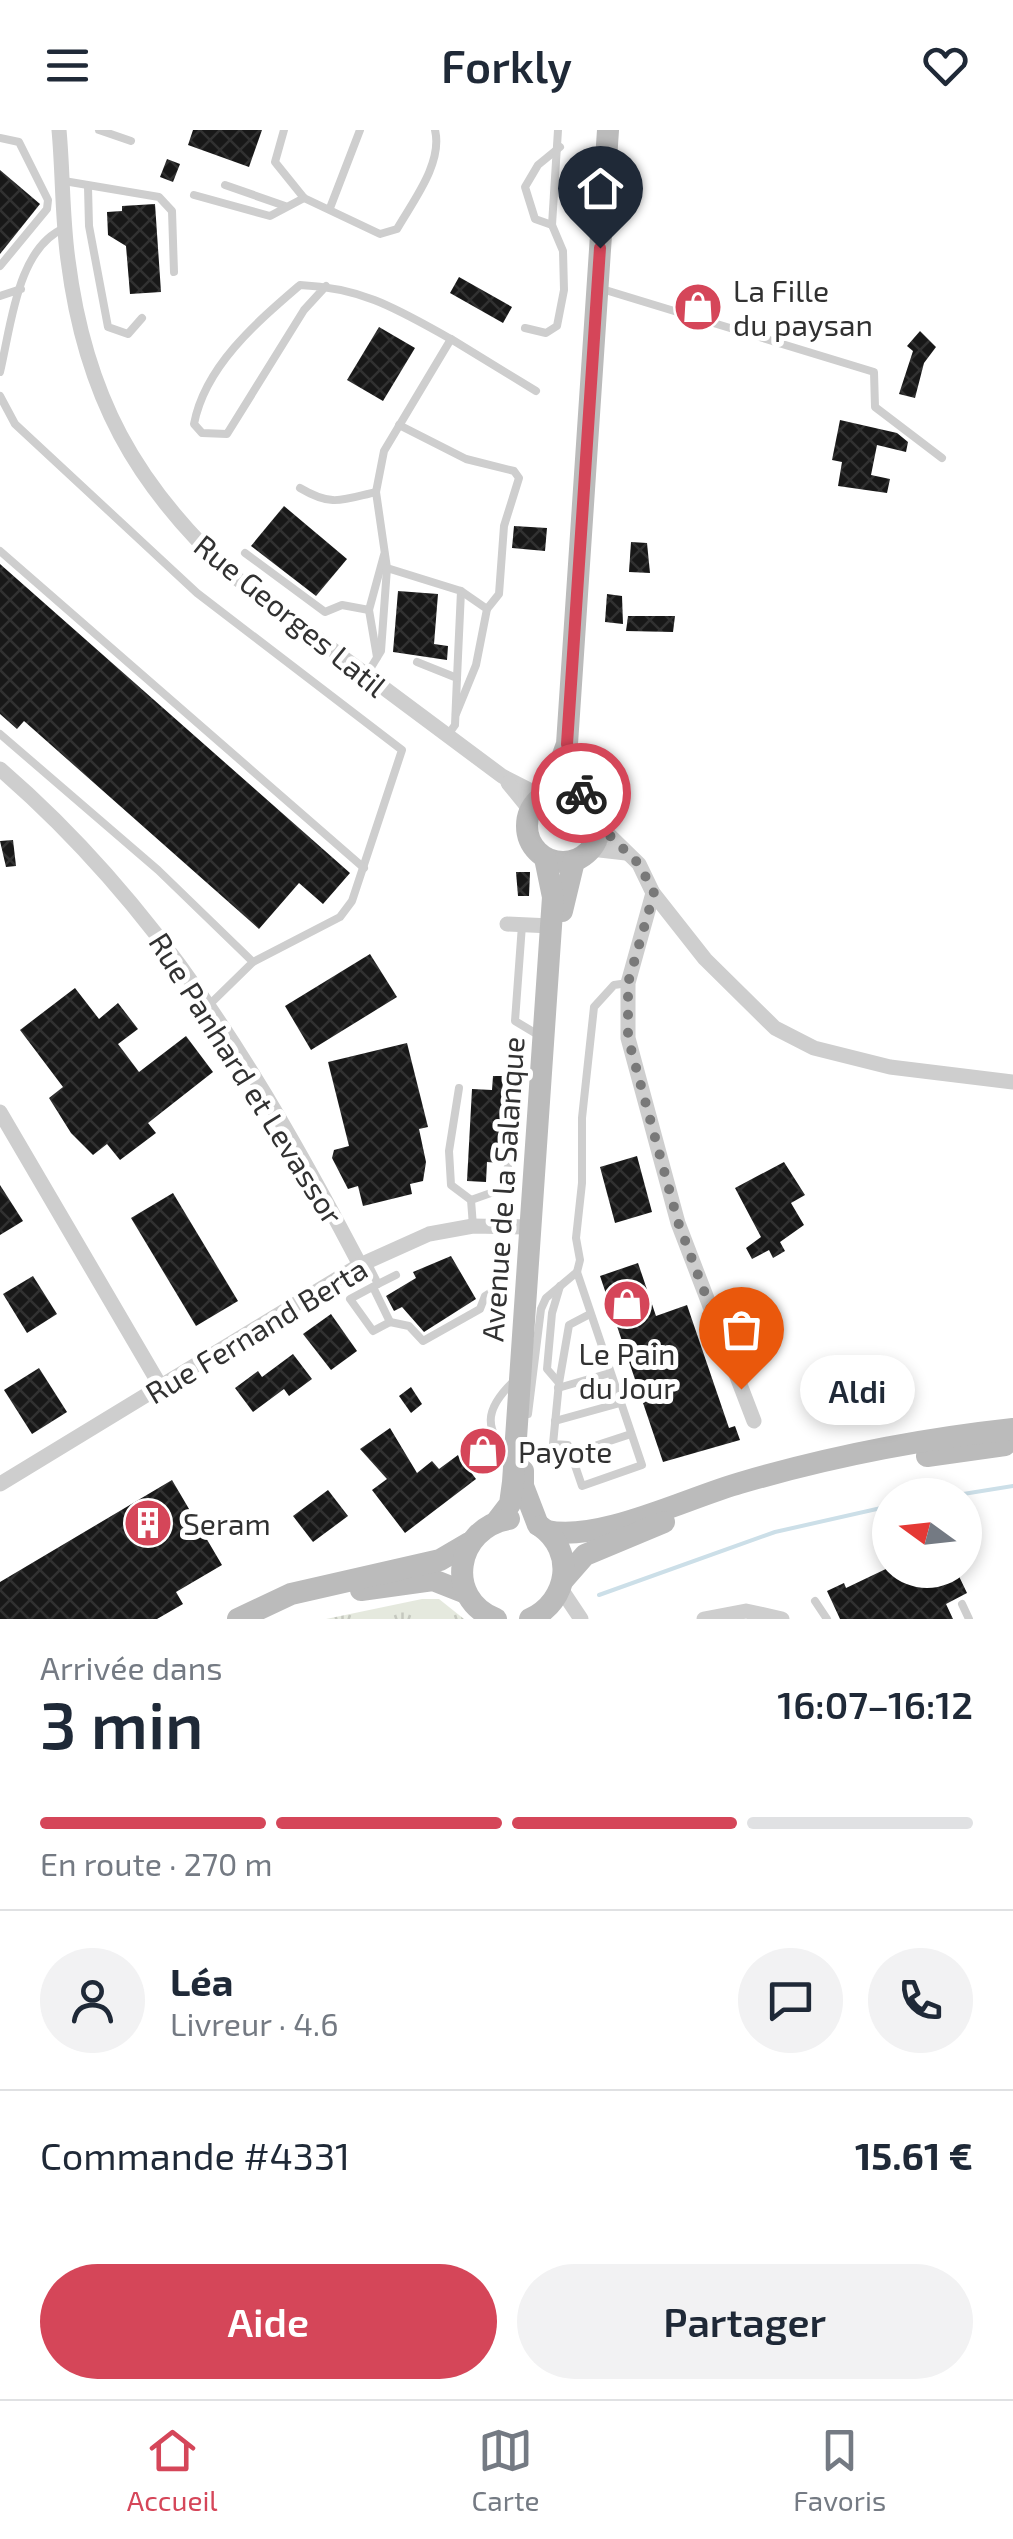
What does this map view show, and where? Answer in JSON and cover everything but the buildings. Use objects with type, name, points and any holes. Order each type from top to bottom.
[{"type":"main road","points":[[567,744],[540,799],[530,842],[545,858],[582,855],[600,826],[595,807],[581,794],[567,744],[608,130]]},
{"type":"main road","points":[[540,799],[581,794]]},
{"type":"main road","name":"Avenue de la Salanque","points":[[562,1584],[558,1545],[542,1528],[523,1486],[563,897],[582,855]]},
{"type":"main road","name":"Avenue de la Salanque","points":[[498,1521],[510,1504],[514,1465],[551,926],[552,884],[545,858]]},
{"type":"main road","points":[[238,1619],[292,1594],[440,1560],[498,1521],[511,1518],[542,1528],[600,1528],[741,1482],[890,1447],[1013,1429]]},
{"type":"main road","points":[[545,1617],[562,1584],[586,1555],[610,1542],[745,1497],[893,1462],[1013,1444]]},
{"type":"main road","points":[[466,1593],[461,1576],[469,1543]]},
{"type":"main road","points":[[272,1619],[335,1597],[405,1582],[440,1580],[466,1593],[492,1618]]},
{"type":"street","name":"Rue Georges Latil","points":[[59,130],[74,302],[92,377],[139,473],[222,566],[365,676],[502,776],[540,799]]},
{"type":"street","name":"Rue Panhard et Levassor","points":[[0,768],[83,844],[126,892],[209,1005],[363,1263]]},
{"type":"street","points":[[600,826],[639,864],[654,893],[705,959],[775,1028],[814,1048],[890,1067],[1013,1082]]},
{"type":"street","points":[[582,855],[626,852]]},
{"type":"street","points":[[654,893],[628,983],[628,1038],[678,1222],[754,1421]]},
{"type":"street","points":[[514,924],[551,926]]},
{"type":"street","points":[[0,1112],[161,1388]]},
{"type":"street","name":"Rue Fernand Berta","points":[[0,1484],[363,1263],[429,1234],[473,1226],[529,1227]]},
{"type":"street","points":[[562,1584],[581,1619]]},
{"type":"street","points":[[704,1619],[746,1611],[782,1619]]},
{"type":"lane","points":[[99,130],[131,141]]},
{"type":"lane","points":[[284,130],[275,162],[304,198],[380,234],[397,228],[426,178],[438,143],[435,130]]},
{"type":"lane","points":[[330,208],[360,130]]},
{"type":"lane","points":[[525,328],[546,333],[557,326],[564,290],[563,251],[552,225],[560,147],[558,130]]},
{"type":"lane","points":[[0,138],[6,136],[19,142],[48,200],[47,209],[0,266]]},
{"type":"lane","points":[[552,225],[535,219],[527,204],[525,186],[538,165],[560,147]]},
{"type":"lane","points":[[64,181],[158,197],[172,211],[174,272]]},
{"type":"lane","points":[[225,185],[285,206]]},
{"type":"lane","points":[[88,186],[88,226],[108,327],[128,334],[142,318]]},
{"type":"lane","points":[[194,195],[270,216],[304,198]]},
{"type":"lane","points":[[0,372],[21,289],[35,252],[51,234],[66,227]]},
{"type":"lane","points":[[326,286],[304,310],[228,434],[202,433],[194,424],[199,400],[249,329],[300,286],[326,286],[376,297],[536,390]]},
{"type":"lane","points":[[598,288],[874,372],[875,407],[942,458]]},
{"type":"lane","points":[[0,296],[21,289]]},
{"type":"lane","points":[[365,676],[377,657],[387,568],[376,492],[384,451],[451,339]]},
{"type":"lane","points":[[0,396],[15,424],[197,593],[402,750],[352,901],[340,917],[253,962],[209,1005]]},
{"type":"lane","points":[[399,425],[466,459],[514,471],[518,478],[504,526],[499,594],[487,609],[476,665],[456,714]]},
{"type":"lane","points":[[300,488],[322,501],[335,502],[376,492]]},
{"type":"lane","points":[[0,550],[364,868]]},
{"type":"lane","points":[[377,657],[369,610],[385,552]]},
{"type":"lane","points":[[245,554],[325,612],[342,605],[369,610]]},
{"type":"lane","points":[[387,568],[461,590],[487,609]]},
{"type":"lane","points":[[447,736],[455,725],[461,590]]},
{"type":"lane","points":[[417,662],[457,678]]},
{"type":"lane","points":[[0,734],[158,870],[253,962]]},
{"type":"lane","points":[[514,924],[515,1021],[543,1038]]},
{"type":"lane","points":[[590,1314],[569,1325],[553,1444],[568,1445],[582,1486],[642,1466],[577,1272],[582,1118],[594,1007],[614,984],[628,983]]},
{"type":"lane","points":[[471,1200],[505,1188],[516,1104],[515,1066]]},
{"type":"lane","points":[[459,1088],[449,1151],[450,1186],[471,1200]]},
{"type":"lane","points":[[471,1200],[473,1226]]},
{"type":"lane","points":[[363,1263],[390,1322]]},
{"type":"lane","points":[[526,1423],[540,1308],[577,1272]]},
{"type":"lane","points":[[396,1274],[350,1299],[373,1332],[390,1322],[409,1326],[423,1341],[480,1310],[485,1296],[506,1282]]},
{"type":"lane","points":[[559,1385],[547,1369],[552,1313],[560,1286]]},
{"type":"lane","points":[[559,1385],[610,1373]]},
{"type":"lane","points":[[555,1421],[620,1403]]},
{"type":"lane","points":[[573,1453],[631,1434]]},
{"type":"lane","points":[[815,1601],[826,1619]]},
{"type":"lane","points":[[962,1604],[969,1619]]},
{"type":"green space","points":[[439,1599],[464,1619],[326,1619]]},
{"type":"waterway","points":[[982,1491],[1013,1486]]},
{"type":"waterway","points":[[599,1595],[775,1532],[872,1510]]},
{"type":"way so far","points":[[581,793],[595,807],[600,826],[639,864],[654,893],[628,983],[628,1038],[678,1222],[741,1389]]},
{"type":"place","name":"La Fille du paysan","points":[[698,307]]},
{"type":"place","name":"Le Pain du Jour","points":[[627,1304]]},
{"type":"place","name":"Aldi","points":[[741,1389]]},
{"type":"place","name":"Payote","points":[[483,1451]]},
{"type":"place","name":"Seram","points":[[148,1523]]},
{"type":"route","points":[[581,793],[567,744],[600,248]]}]
